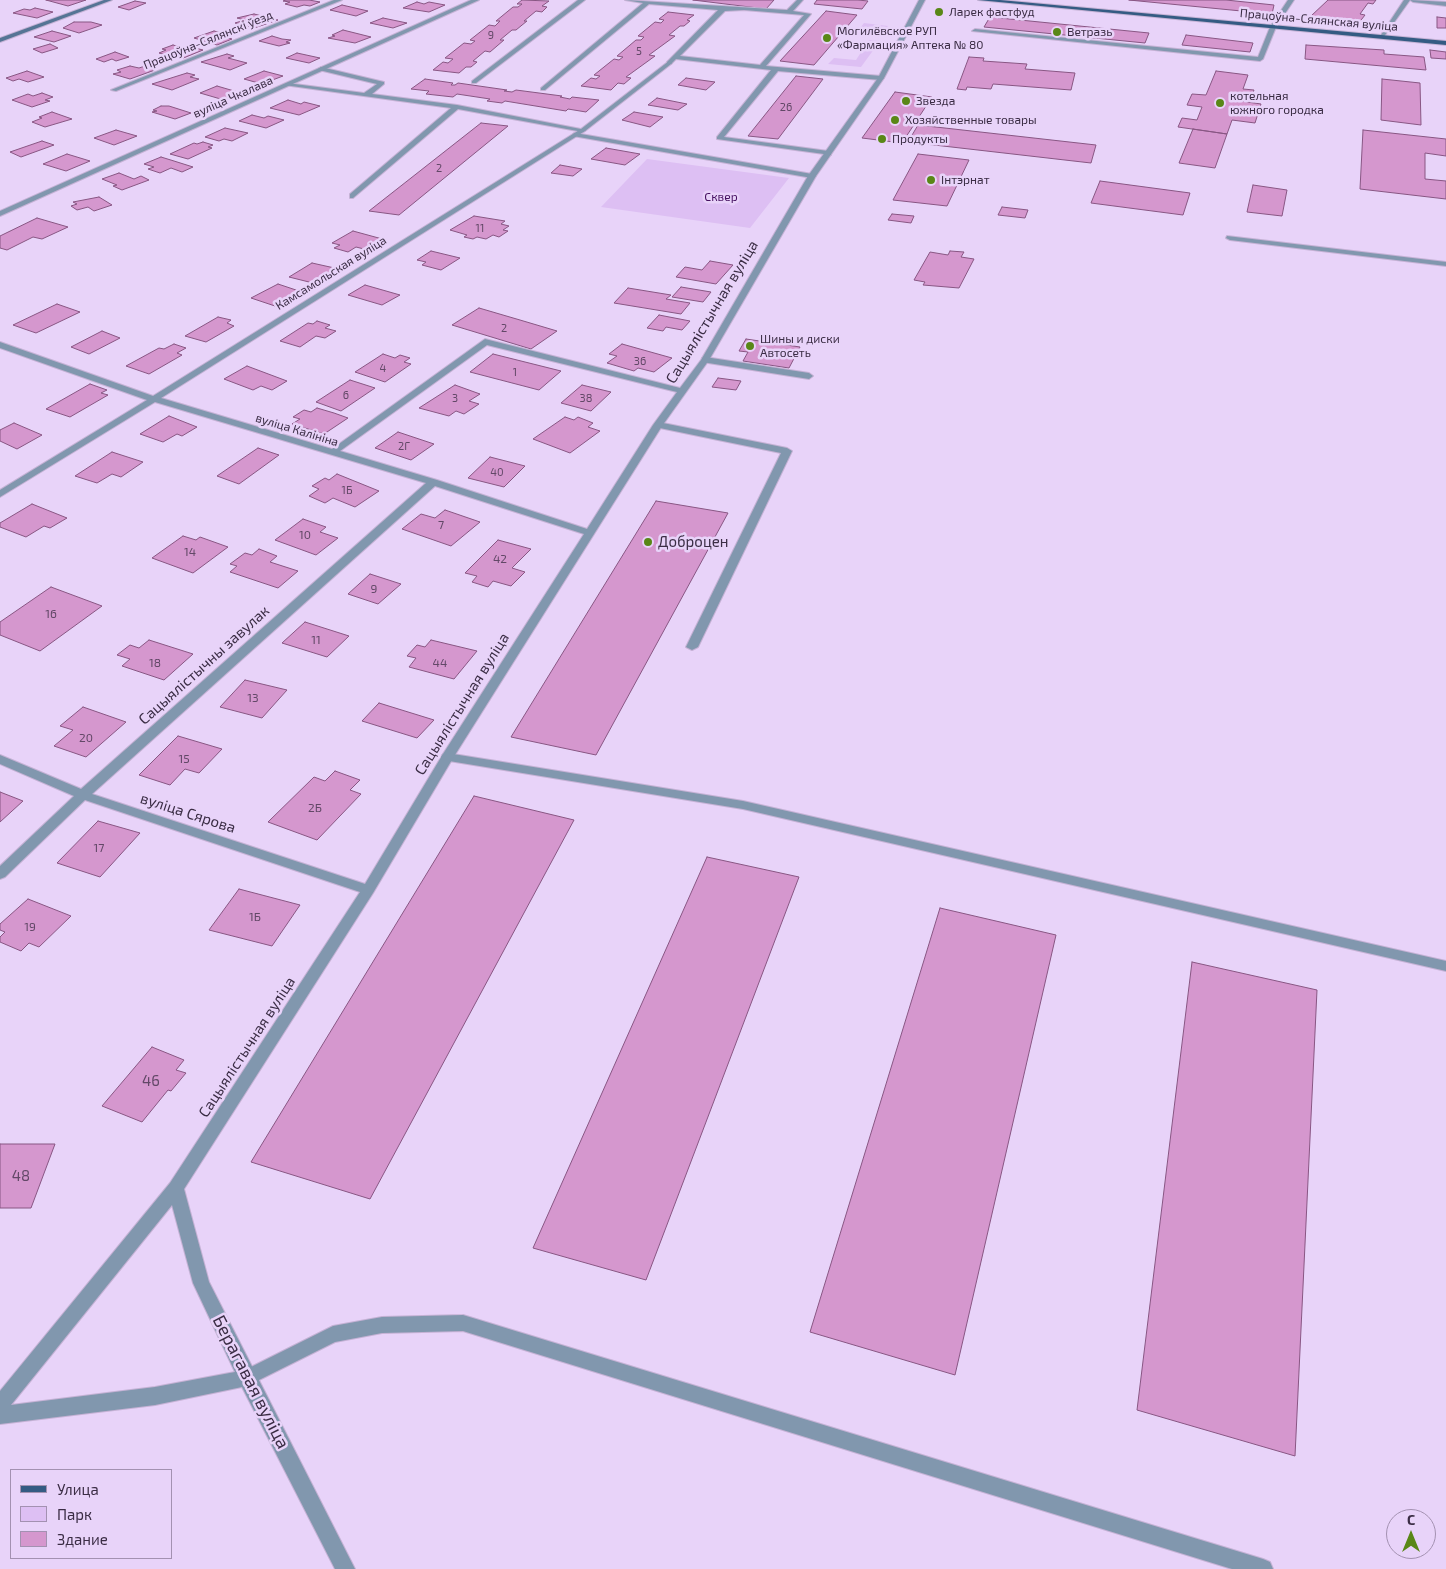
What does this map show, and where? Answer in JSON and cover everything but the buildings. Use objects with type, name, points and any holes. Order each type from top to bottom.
[{"type":"main road","name":"Працоўна-Сялянская вуліца","points":[[981,0],[1446,43]]},
{"type":"street","points":[[0,40],[109,0]]},
{"type":"street","name":"Працоўна-Сялянскі ўезд","points":[[114,90],[339,0]]},
{"type":"street","name":"вуліца Чкалава","points":[[0,214],[476,0]]},
{"type":"street","points":[[474,82],[582,0]]},
{"type":"street","points":[[628,0],[723,9],[744,8],[808,14],[762,67]]},
{"type":"street","points":[[789,12],[800,0]]},
{"type":"street","name":"Сацыялістычная вуліца","points":[[0,1405],[176,1188],[368,890],[447,757],[658,425],[705,360],[812,176],[881,78],[922,0]]},
{"type":"street","points":[[975,31],[1260,59],[1273,27],[1291,0]]},
{"type":"street","points":[[1381,38],[1407,0]]},
{"type":"street","points":[[1413,0],[1446,4]]},
{"type":"street","points":[[543,89],[648,2]]},
{"type":"street","name":"Камсамольская вуліца","points":[[0,494],[583,130],[672,60],[723,9]]},
{"type":"street","points":[[672,60],[881,78]]},
{"type":"street","points":[[321,69],[382,83],[366,95]]},
{"type":"street","points":[[776,69],[719,138],[828,153]]},
{"type":"street","points":[[287,85],[457,107],[583,130]]},
{"type":"street","points":[[353,196],[457,107]]},
{"type":"street","points":[[574,135],[812,176]]},
{"type":"street","points":[[1230,238],[1446,264]]},
{"type":"street","points":[[332,453],[485,342],[683,391]]},
{"type":"street","name":"вуліца Калініна","points":[[0,345],[154,399],[433,482],[590,533]]},
{"type":"street","points":[[705,360],[809,376]]},
{"type":"street","points":[[658,425],[787,451],[692,647]]},
{"type":"street","name":"Сацыялістычны завулак","points":[[0,874],[83,795],[433,482]]},
{"type":"street","points":[[447,757],[743,805],[1446,966]]},
{"type":"street","name":"вуліца Сярова","points":[[0,759],[83,795],[368,890]]},
{"type":"street","name":"Берагавая вуліца","points":[[176,1188],[201,1283],[345,1569]]},
{"type":"street","points":[[0,1414],[155,1396],[248,1378],[333,1334],[382,1325],[463,1323],[1263,1569]]},
{"type":"green space","points":[[864,23],[888,26],[881,34],[857,32]]},
{"type":"green space","points":[[869,40],[880,41],[861,67],[828,64],[834,58],[856,60]]},
{"type":"green space","name":"Сквер","points":[[647,159],[789,178],[750,228],[601,207]]},
{"type":"place","name":"Ларек фастфуд","points":[[939,12]]},
{"type":"place","name":"Ветразь","points":[[1057,32]]},
{"type":"place","name":"Могилёвское РУП «Фармация» Аптека № 80","points":[[827,38]]},
{"type":"place","name":"Звезда","points":[[906,101]]},
{"type":"place","name":"котельная южного городка","points":[[1220,103]]},
{"type":"place","name":"Хозяйственные товары","points":[[895,120]]},
{"type":"place","name":"Продукты","points":[[882,139]]},
{"type":"place","name":"Інтэрнат","points":[[931,180]]},
{"type":"place","name":"Шины и диски Автосеть","points":[[750,346]]},
{"type":"place","name":"Доброцен","points":[[648,542]]}]
